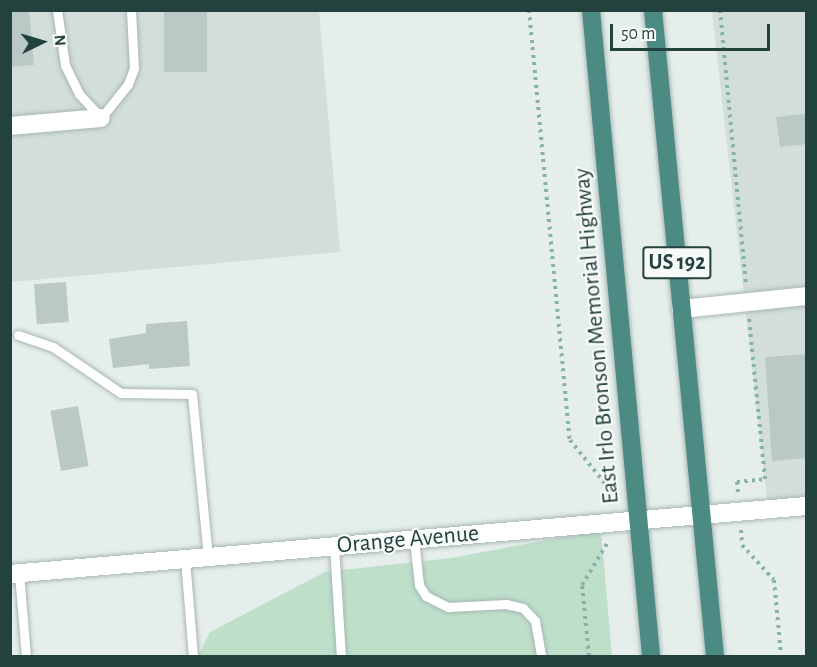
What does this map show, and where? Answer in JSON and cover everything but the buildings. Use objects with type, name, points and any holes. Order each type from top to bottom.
[{"type":"highway","name":"East Irlo Bronson Memorial Highway","points":[[591,10],[651,657]]},
{"type":"highway","name":"US 192","points":[[652,10],[715,657]]},
{"type":"street","points":[[10,126],[101,118]]},
{"type":"street","points":[[681,309],[807,296]]},
{"type":"street","name":"Orange Avenue","points":[[15,574],[807,506]]},
{"type":"lane","points":[[57,10],[65,65],[79,93],[101,118],[128,84],[134,68],[131,10]]},
{"type":"lane","points":[[18,335],[53,347],[121,393],[192,394],[208,557]]},
{"type":"lane","points":[[414,539],[419,585],[426,596],[448,607],[506,604],[523,608],[535,621],[541,657]]},
{"type":"lane","points":[[334,546],[341,657]]},
{"type":"lane","points":[[185,559],[194,657]]},
{"type":"lane","points":[[15,574],[26,657]]},
{"type":"path","points":[[529,10],[570,440],[607,486],[608,546],[582,585],[589,657]]},
{"type":"path","points":[[720,10],[765,479],[737,482],[742,545],[774,580],[781,657]]},
{"type":"shaded area","points":[[11,11],[319,11],[340,252],[11,282]]},
{"type":"shaded area","points":[[712,11],[806,11],[806,514],[769,517]]},
{"type":"green space","points":[[601,530],[612,656],[198,656],[210,632],[325,572],[451,558]]}]
